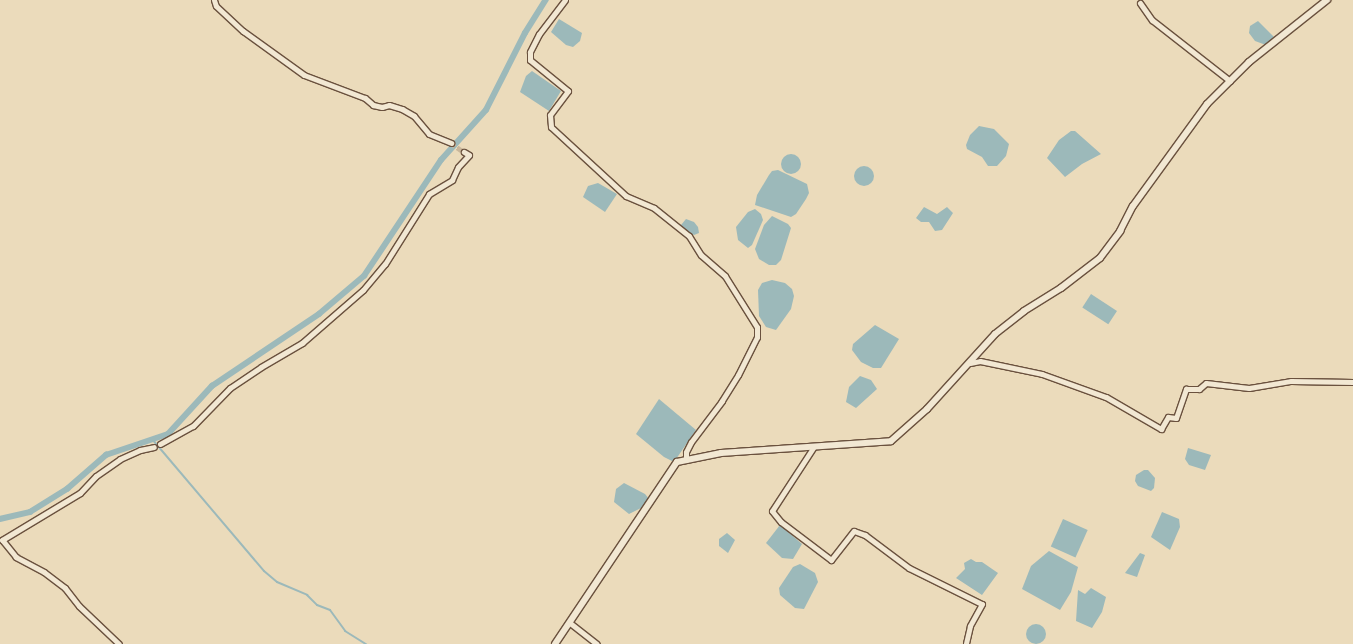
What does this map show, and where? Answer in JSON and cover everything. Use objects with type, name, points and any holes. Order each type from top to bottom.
[{"type":"street","points":[[214,0],[216,6],[242,31],[292,68],[304,75],[365,98],[373,105],[382,107],[389,105],[402,108],[414,116],[429,134],[452,143]]},
{"type":"street","points":[[565,0],[539,34],[530,52],[530,60],[568,91],[550,115],[551,127],[626,196],[654,208],[689,236],[701,255],[724,276],[757,327],[757,337],[738,375],[722,401],[691,442],[686,452],[686,460]]},
{"type":"street","points":[[555,644],[678,462],[721,453],[891,441],[927,409],[995,334],[1024,311],[1061,288],[1100,258],[1120,231],[1133,206],[1207,104],[1249,62],[1327,0]]},
{"type":"street","points":[[1140,3],[1152,20],[1230,81]]},
{"type":"street","points":[[119,644],[79,606],[65,588],[44,572],[16,557],[2,540],[80,492],[96,476],[120,459],[157,445],[193,426],[230,388],[302,343],[363,290],[389,258],[429,194],[452,180],[458,168],[469,155],[464,152]]},
{"type":"street","points":[[970,363],[980,361],[1042,374],[1106,397],[1162,430],[1168,417],[1176,418],[1186,388],[1199,389],[1206,383],[1250,388],[1291,380],[1353,382]]},
{"type":"street","points":[[813,448],[772,511],[781,522],[831,560],[854,531],[865,535],[909,568],[982,604],[970,626],[966,644]]},
{"type":"street","points":[[570,623],[598,644]]},
{"type":"water","points":[[559,19],[582,33],[580,41],[573,47],[566,45],[551,32]]},
{"type":"water","points":[[1258,21],[1275,38],[1266,45],[1255,41],[1249,33],[1250,26]]},
{"type":"water","points":[[532,71],[561,91],[549,111],[520,92],[526,76]]},
{"type":"water","points":[[979,126],[994,129],[1009,144],[1006,156],[997,166],[988,166],[982,157],[967,149],[966,145],[970,135]]},
{"type":"water","points":[[1071,131],[1075,131],[1101,154],[1082,164],[1065,177],[1047,158],[1059,140]]},
{"type":"water","points":[[791,154],[798,157],[801,164],[798,171],[791,174],[784,171],[781,164],[784,157]]},
{"type":"water","points":[[860,166],[868,166],[874,172],[874,180],[868,186],[860,186],[854,180],[854,172]]},
{"type":"water","points":[[778,170],[807,184],[809,193],[796,214],[791,217],[755,205],[757,195],[769,175],[772,171]]},
{"type":"water","points":[[598,183],[617,194],[605,212],[583,197],[588,186]]},
{"type":"water","points":[[924,207],[937,214],[947,207],[953,213],[942,230],[935,231],[929,222],[921,222],[916,218]]},
{"type":"water","points":[[755,209],[761,214],[763,220],[752,245],[748,248],[738,240],[736,227],[748,212]]},
{"type":"water","points":[[772,216],[788,224],[791,228],[781,260],[776,265],[769,265],[759,259],[755,249],[764,225]]},
{"type":"water","points":[[686,219],[694,222],[698,227],[699,233],[694,235],[684,230],[681,225]]},
{"type":"water","points":[[772,280],[785,283],[792,289],[794,296],[791,309],[776,330],[766,327],[759,316],[758,290],[762,283]]},
{"type":"water","points":[[1091,294],[1117,311],[1108,324],[1082,307]]},
{"type":"water","points":[[875,325],[899,339],[881,368],[873,368],[861,362],[852,350],[853,344]]},
{"type":"water","points":[[860,376],[871,380],[877,389],[856,408],[846,402],[849,387]]},
{"type":"water","points":[[659,399],[696,430],[674,462],[664,457],[636,434]]},
{"type":"water","points":[[1188,448],[1211,455],[1205,470],[1189,465],[1185,459]]},
{"type":"water","points":[[1144,470],[1148,470],[1155,478],[1154,488],[1151,491],[1138,486],[1135,481],[1136,475]]},
{"type":"water","points":[[624,483],[645,494],[649,499],[643,507],[629,514],[614,502],[616,489]]},
{"type":"water","points":[[1162,512],[1179,519],[1180,527],[1170,550],[1151,537]]},
{"type":"water","points":[[1063,519],[1088,530],[1075,557],[1051,546]]},
{"type":"water","points":[[780,525],[802,544],[793,559],[782,558],[766,543]]},
{"type":"water","points":[[727,533],[735,540],[728,553],[719,546],[719,539]]},
{"type":"water","points":[[1049,551],[1078,567],[1071,592],[1060,610],[1022,589],[1031,566]]},
{"type":"water","points":[[1140,553],[1145,555],[1137,577],[1125,573]]},
{"type":"water","points":[[971,559],[976,562],[982,562],[998,573],[982,595],[956,578],[965,569],[964,563]]},
{"type":"water","points":[[800,564],[815,573],[818,582],[804,609],[795,608],[780,595],[779,588],[793,567]]},
{"type":"water","points":[[1091,588],[1106,597],[1102,612],[1092,628],[1076,621],[1078,590],[1085,594]]},
{"type":"water","points":[[1036,624],[1043,627],[1046,634],[1043,641],[1036,644],[1029,641],[1026,634],[1029,627]]},
{"type":"waterway","points":[[0,519],[30,512],[67,489],[106,455],[168,434],[212,386],[319,314],[364,276],[441,160],[486,110],[525,33],[546,0]]},
{"type":"waterway","points":[[152,439],[264,571],[277,582],[307,595],[317,605],[330,610],[345,631],[366,644]]},
{"type":"tunnel","points":[[451,143],[464,152]]}]
